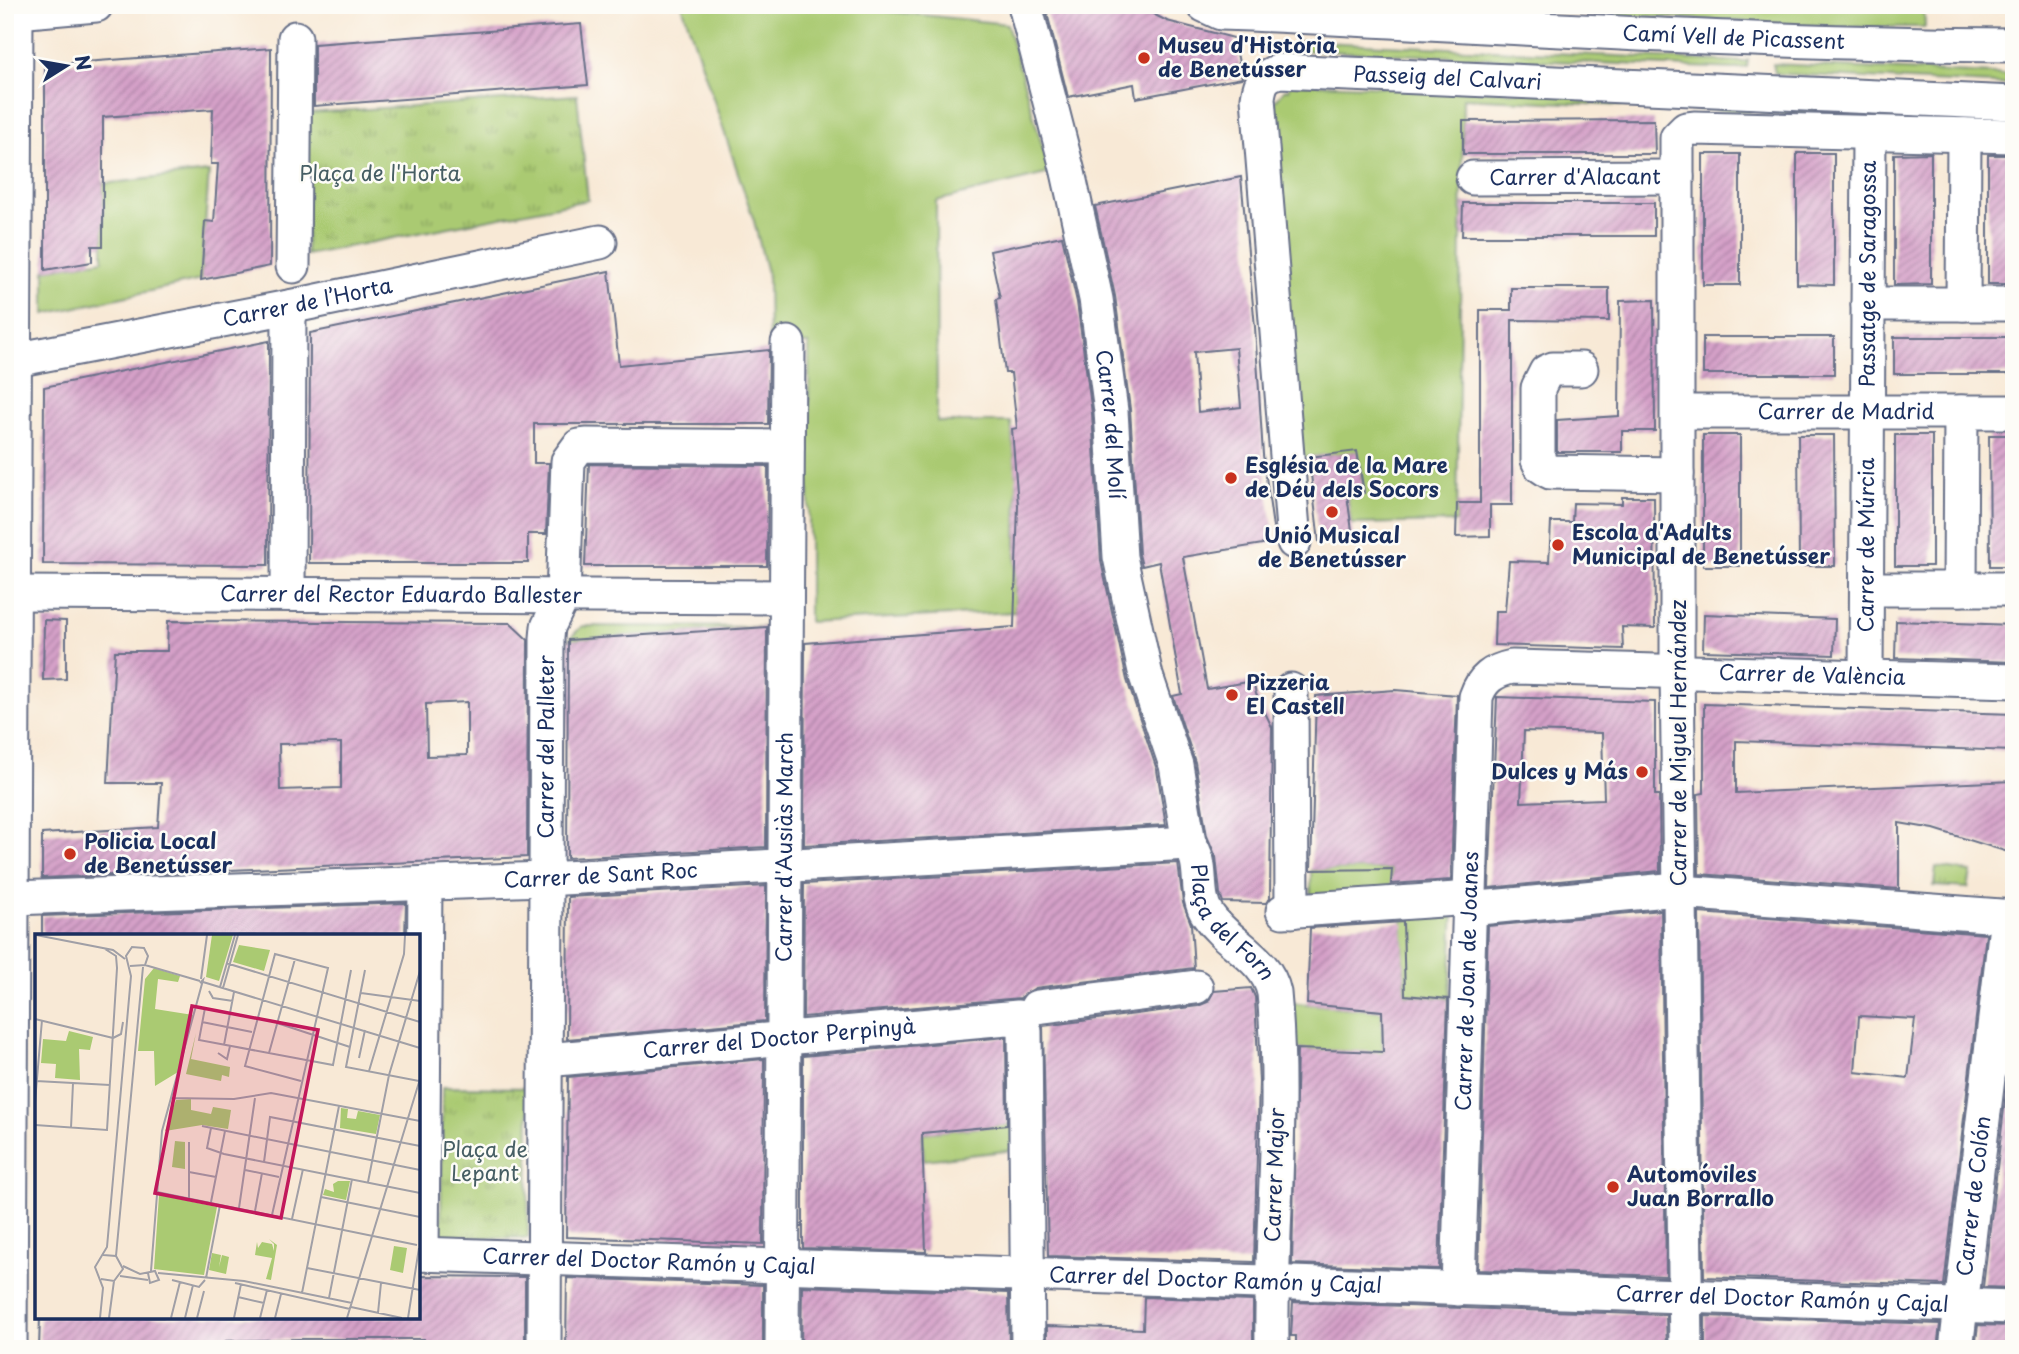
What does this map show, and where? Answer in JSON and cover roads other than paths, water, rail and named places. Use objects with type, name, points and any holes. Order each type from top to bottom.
[{"type":"street","points":[[10,1349],[24,1253],[24,1071],[13,898],[10,694],[14,593],[15,360],[10,12],[96,5]]},
{"type":"street","name":"Carrer del Molí","points":[[1025,5],[1068,172],[1094,288],[1111,411],[1120,557],[1146,676],[1176,765],[1189,843]]},
{"type":"street","name":"Camí Vell de Picassent","points":[[1204,5],[1221,12],[1250,15],[1634,34],[1885,44],[2014,45]]},
{"type":"street","points":[[293,266],[295,38]]},
{"type":"street","name":"Passeig del Calvari","points":[[1294,542],[1258,98],[1260,83],[1269,74],[1280,71],[1333,73],[2014,103]]},
{"type":"street","name":"Carrer de Miguel Hernández","points":[[1686,1349],[1673,891],[1677,671],[1677,138],[1686,129],[1694,128],[1869,133]]},
{"type":"street","points":[[1869,133],[2014,136]]},
{"type":"street","name":"Passatge de Saragossa","points":[[1866,412],[1869,133]]},
{"type":"street","points":[[1963,304],[1964,135]]},
{"type":"street","name":"Carrer d'Alacant","points":[[1473,178],[1677,177]]},
{"type":"street","name":"Carrer de l’Horta","points":[[15,360],[289,307],[600,242]]},
{"type":"street","points":[[1868,304],[2014,304]]},
{"type":"street","points":[[288,594],[289,307]]},
{"type":"street","name":"Carrer d'Ausiàs March","points":[[782,1349],[788,344]]},
{"type":"street","points":[[1581,369],[1553,369],[1538,388],[1538,460],[1541,466],[1550,472],[1677,474]]},
{"type":"street","name":"Carrer de Madrid","points":[[1678,412],[2014,412]]},
{"type":"street","name":"Carrer de Múrcia","points":[[1866,412],[1866,676]]},
{"type":"street","points":[[1960,589],[1961,412]]},
{"type":"street","name":"Carrer del Palleter","points":[[544,1349],[547,632],[564,596],[567,468],[571,455],[579,446],[787,447]]},
{"type":"street","points":[[1867,589],[2014,589]]},
{"type":"street","name":"Carrer del Rector Eduardo Ballester","points":[[14,593],[786,597]]},
{"type":"street","name":"Carrer de València","points":[[1487,677],[1512,667],[2014,681]]},
{"type":"street","name":"Carrer de Joan de Joanes","points":[[1458,1289],[1476,697],[1487,677]]},
{"type":"street","points":[[1291,690],[1287,911],[1467,904],[1673,891],[2010,917]]},
{"type":"street","name":"Carrer de Sant Roc","points":[[13,898],[545,879],[1189,843]]},
{"type":"street","name":"Plaça del Forn","points":[[1189,843],[1196,851],[1206,912],[1215,925],[1267,972],[1275,1002]]},
{"type":"street","points":[[420,1254],[425,883]]},
{"type":"street","name":"Carrer de Colón","points":[[1956,1349],[2010,917]]},
{"type":"street","name":"Carrer del Doctor Perpinyà","points":[[546,1059],[1026,1011],[1196,987]]},
{"type":"street","name":"Carrer Major","points":[[1272,1349],[1271,1284],[1279,1132],[1275,1002]]},
{"type":"street","points":[[1026,1011],[1022,1023],[1025,1031],[1028,1349]]},
{"type":"street","name":"Carrer del Doctor Ramón y Cajal","points":[[420,1254],[545,1256],[1271,1284],[1685,1294],[2014,1307]]},
{"type":"place","name":"Museu d'Història de Benetússer","points":[[1144,58]]},
{"type":"place","name":"Església de la Mare de Déu dels Socors","points":[[1231,478]]},
{"type":"place","name":"Unió Musical de Benetússer","points":[[1332,512]]},
{"type":"place","name":"Escola d'Adults Municipal de Benetússer","points":[[1558,545]]},
{"type":"place","name":"Pizzeria El Castell","points":[[1232,695]]},
{"type":"place","name":"Dulces y Más","points":[[1642,772]]},
{"type":"place","name":"Policia Local de Benetússer","points":[[70,854]]},
{"type":"place","name":"Automóviles Juan Borrallo","points":[[1613,1187]]},
{"type":"park label","name":"Plaça de l'Horta","points":[[380,174]]},
{"type":"park label","name":"Plaça de Lepant","points":[[485,1162]]}]
